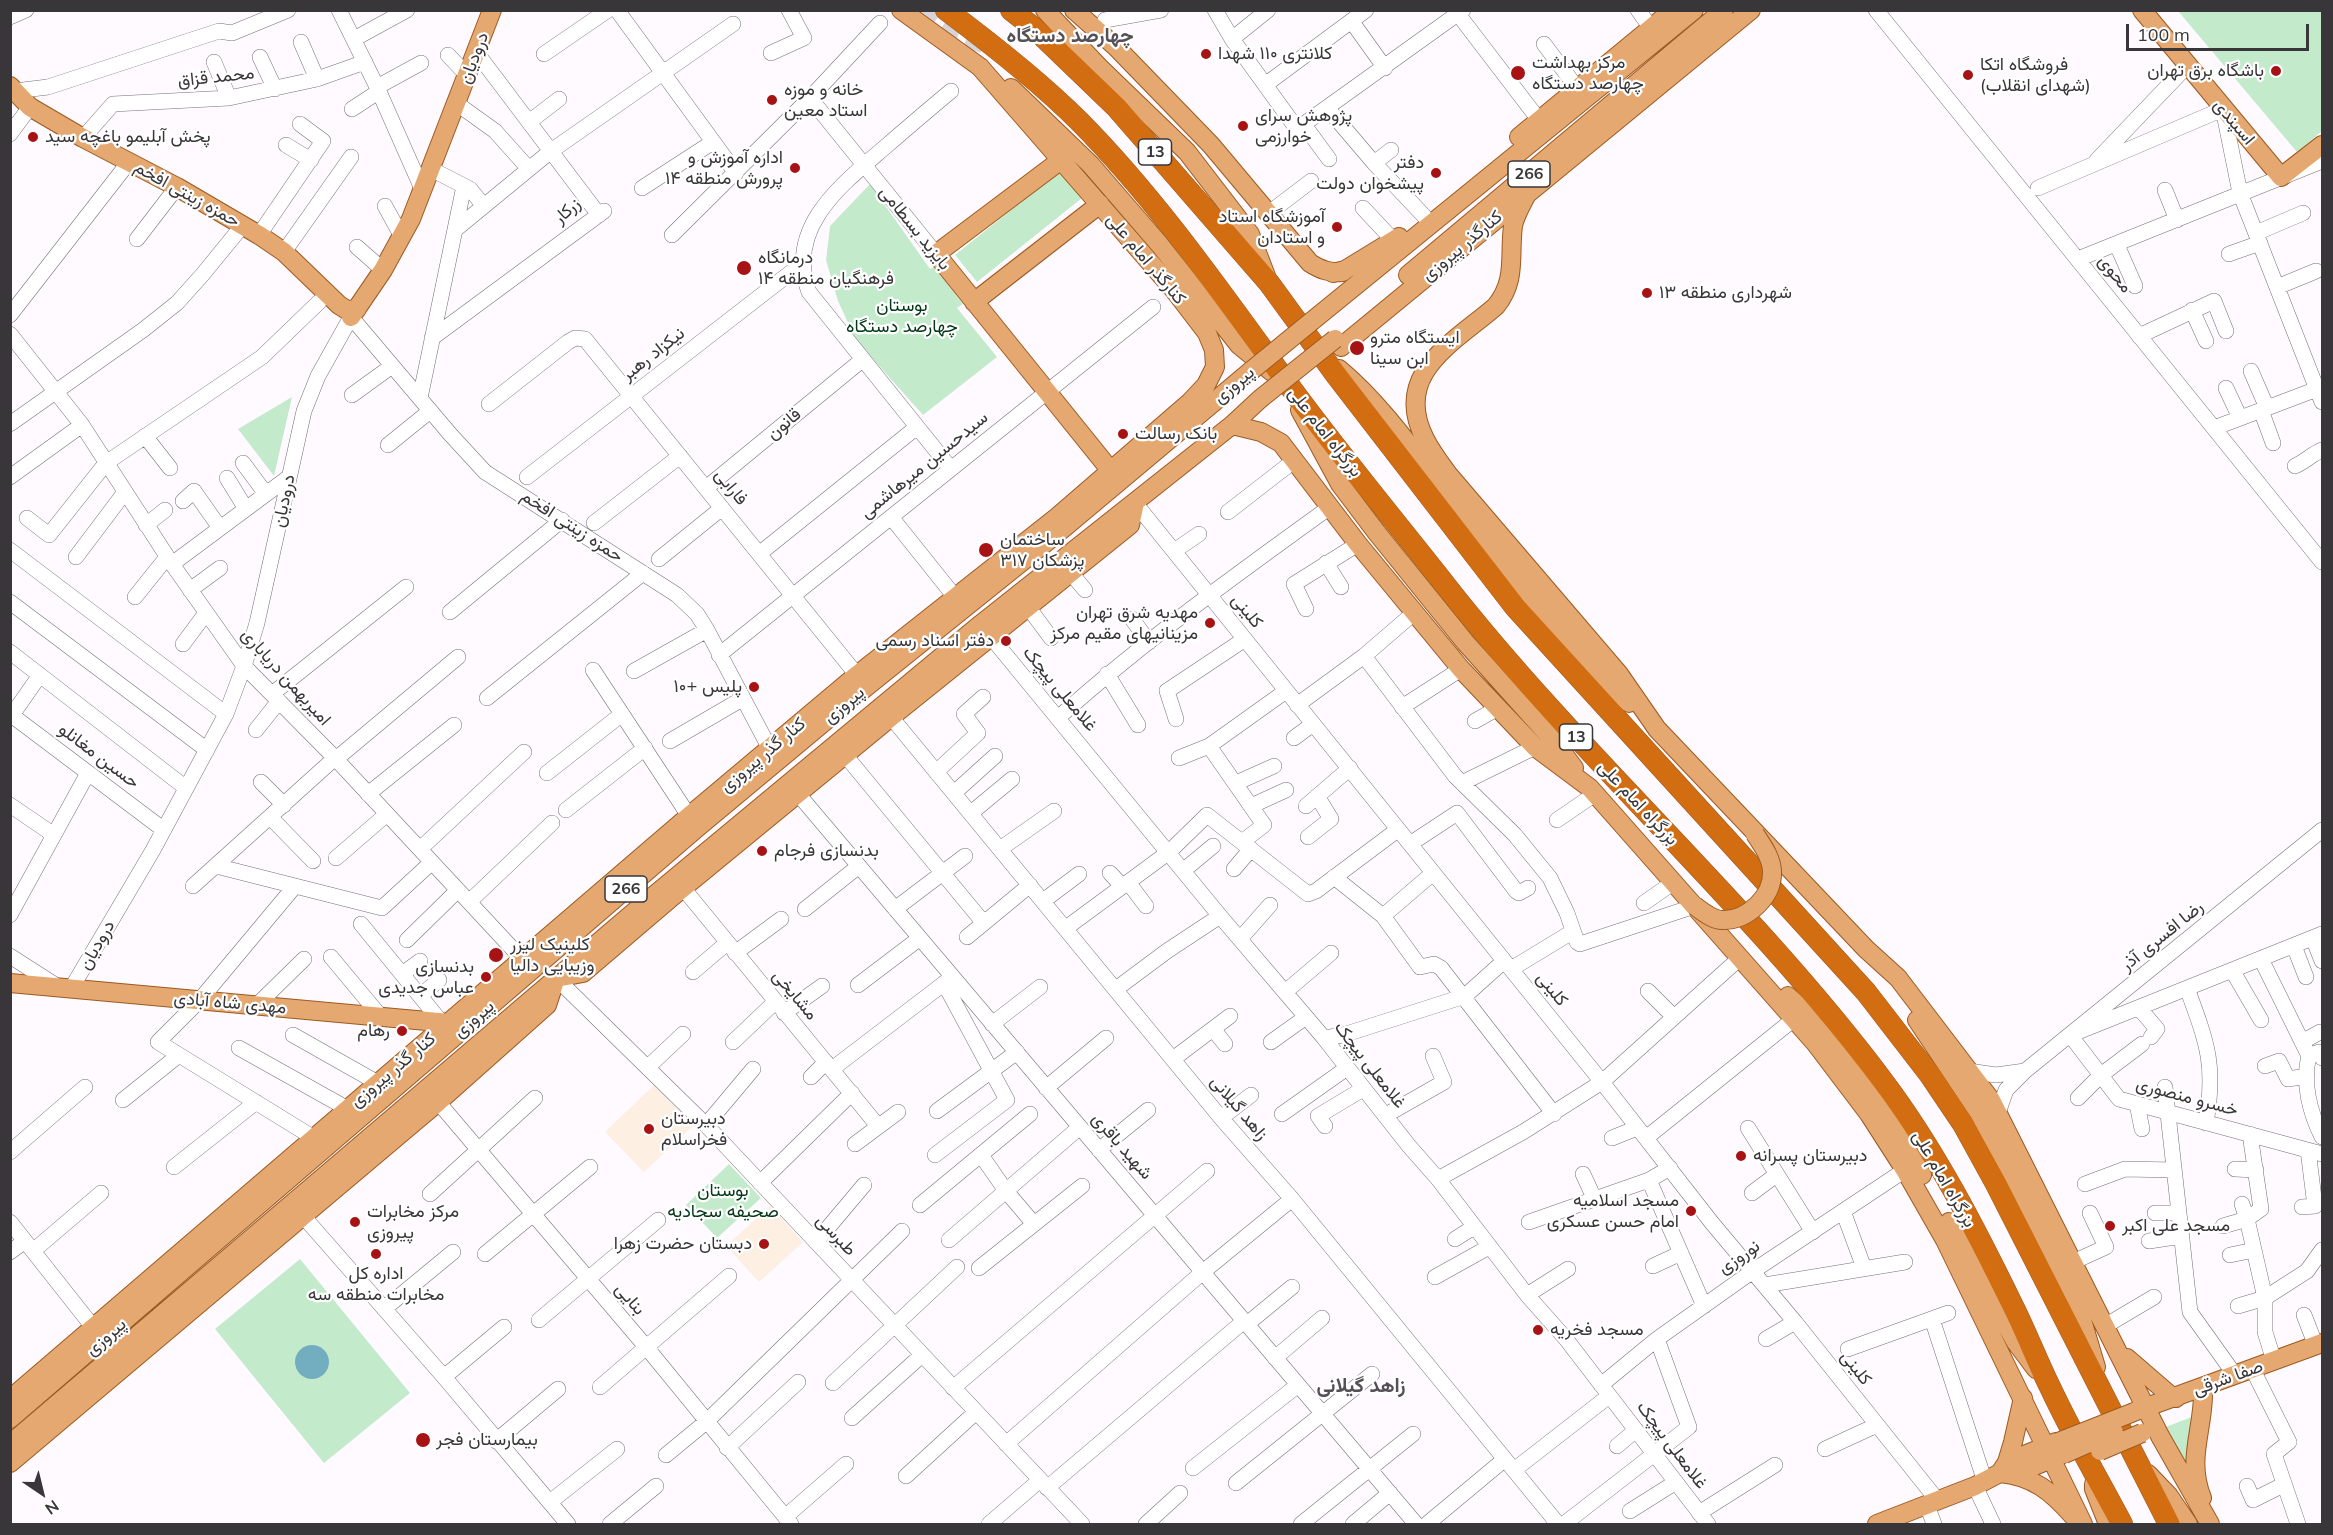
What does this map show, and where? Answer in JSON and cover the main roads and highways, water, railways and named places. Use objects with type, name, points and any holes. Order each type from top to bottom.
[{"type":"highway","name":"بزرگراه امام علی","points":[[946,10],[1002,51],[1083,124],[1142,189],[1289,384],[1491,642],[1558,718],[1750,923],[1821,1003],[1885,1084],[1919,1134],[1969,1220],[2015,1309],[2050,1388],[2122,1524]]},
{"type":"highway","name":"13","points":[[1011,10],[1116,107],[1269,283],[1332,347],[1515,607],[1866,992],[1930,1075],[1963,1124],[1990,1174],[2169,1524]]},
{"type":"main road","name":"درودیان","points":[[354,313],[402,237],[423,191],[492,10]]},
{"type":"main road","name":"کنارگذر امام علی","points":[[901,10],[980,67],[1174,290],[1207,333],[1214,350],[1215,367],[1206,385],[1053,525]]},
{"type":"main road","points":[[1045,10],[1099,67],[1187,152],[1250,234],[1269,283]]},
{"type":"main road","points":[[1074,10],[1116,47],[1211,145],[1310,263],[1322,270],[1334,273],[1380,265]]},
{"type":"main road","name":"266","points":[[1334,273],[1345,270],[1394,242],[1577,88],[1653,35],[1672,10]]},
{"type":"main road","name":"پیروزی","points":[[98,1333],[273,1192],[1053,525],[1273,353],[1653,35],[1694,10]]},
{"type":"main road","name":"پیروزی","points":[[10,1444],[432,1095],[556,978],[986,631],[1135,503],[1232,425],[1289,384],[1425,260],[1556,160],[1669,56],[1724,10]]},
{"type":"main road","name":"کنارگذر پیروزی","points":[[1332,347],[1528,192],[1556,160],[1751,10]]},
{"type":"main road","name":"اسپندی","points":[[2142,10],[2281,177],[2322,145]]},
{"type":"main road","points":[[1653,35],[1669,56]]},
{"type":"main road","points":[[980,67],[1012,88],[1083,157],[1122,200],[1239,345],[1289,384]]},
{"type":"main road","name":"حمزه زینتی افخم","points":[[13,89],[30,107],[83,138],[177,186],[259,235],[284,252],[339,305],[354,313]]},
{"type":"main road","name":"بایزید بسطامی","points":[[1061,160],[936,254],[1111,471]]},
{"type":"main road","points":[[1528,192],[1514,224],[1508,288],[1496,306],[1431,361],[1421,376],[1416,391],[1419,424],[1424,439],[1448,474],[1618,674],[1657,729]]},
{"type":"main road","points":[[974,302],[1100,204]]},
{"type":"main road","points":[[1264,402],[1332,347],[1502,562],[1586,660],[1657,729],[1866,950],[1898,978],[1991,1100],[2117,1349],[2142,1414],[2211,1524]]},
{"type":"main road","points":[[1273,353],[1284,360],[1289,384],[1315,440],[1340,484],[1377,533],[1465,642],[1794,1019],[1850,1088],[1905,1170],[1945,1240],[2023,1398],[2054,1446],[2066,1470],[2063,1485],[2082,1524]]},
{"type":"main road","points":[[1232,425],[1261,432],[1281,443],[1358,544],[1461,669],[1535,747],[1593,791]]},
{"type":"main road","name":"پیروزی","points":[[986,631],[1028,607],[1130,525],[1135,503]]},
{"type":"main road","name":"کنار گذر پیروزی","points":[[12,1410],[314,1138],[689,816],[857,675],[955,597],[1053,525]]},
{"type":"main road","name":"پیروزی","points":[[556,978],[583,973],[683,888],[793,789]]},
{"type":"main road","points":[[1695,906],[1711,917],[1724,921],[1746,914],[1759,904],[1769,888],[1772,872],[1769,857],[1755,834]]},
{"type":"main road","points":[[1866,950],[1979,1113],[2082,1320],[2106,1401]]},
{"type":"main road","points":[[1743,960],[1774,982],[1826,1033],[1887,1115],[2015,1341],[2050,1388]]},
{"type":"main road","name":"پیروزی","points":[[432,1095],[480,1064],[547,1005],[556,978]]},
{"type":"main road","name":"مهدی شاه آبادی","points":[[10,983],[446,1023]]},
{"type":"main road","points":[[10,1463],[293,1211],[273,1192]]},
{"type":"main road","name":"صفا شرقی","points":[[2142,1414],[2203,1396],[2274,1361],[2320,1348]]},
{"type":"main road","name":"صفا شرقی","points":[[2142,1414],[2176,1398],[2246,1376],[2320,1348]]},
{"type":"main road","points":[[2117,1349],[2144,1374],[2176,1398]]},
{"type":"main road","points":[[2203,1396],[2202,1419],[2194,1450],[2195,1472],[2196,1484],[2211,1524]]},
{"type":"main road","points":[[1996,1475],[2013,1442],[2023,1398]]},
{"type":"main road","points":[[2054,1446],[2142,1414]]},
{"type":"main road","points":[[1877,1524],[1933,1503],[2054,1446],[2142,1414]]},
{"type":"main road","points":[[2138,1464],[2169,1496],[2188,1524]]},
{"type":"main road","points":[[1996,1475],[2037,1482],[2082,1524]]},
{"type":"main road","points":[[2096,1476],[2094,1489],[2108,1524]]},
{"type":"water","points":[[312,1345],[324,1350],[329,1362],[324,1374],[312,1379],[300,1374],[295,1362],[300,1350]]},
{"type":"tunnel","points":[[921,10],[953,33],[988,46]]},
{"type":"place","name":"کلانتری ۱۱۰ شهدا","points":[[1206,54]]},
{"type":"place","name":"باشگاه برق تهران","points":[[2276,71]]},
{"type":"place","name":"مرکز بهداشت چهارصد دستگاه","points":[[1518,73]]},
{"type":"place","name":"فروشگاه اتکا (شهدای انقلاب)","points":[[1968,75]]},
{"type":"place","name":"خانه و موزه استاد معین","points":[[772,100]]},
{"type":"place","name":"پژوهش سرای خوارزمی","points":[[1243,126]]},
{"type":"place","name":"پخش آبلیمو باغچه سید","points":[[33,137]]},
{"type":"place","name":"اداره آموزش و پرورش منطقه ۱۴","points":[[795,168]]},
{"type":"place","name":"دفتر پیشخوان دولت","points":[[1436,173]]},
{"type":"place","name":"آموزشگاه استاد و استادان","points":[[1337,227]]},
{"type":"place","name":"درمانگاه فرهنگیان منطقه ۱۴","points":[[744,268]]},
{"type":"place","name":"شهرداری منطقه ۱۳","points":[[1647,293]]},
{"type":"place","name":"ایستگاه مترو ابن سینا","points":[[1357,348]]},
{"type":"place","name":"بانک رسالت","points":[[1123,434]]},
{"type":"place","name":"ساختمان پزشکان ۳۱۷","points":[[986,550]]},
{"type":"place","name":"مهدیه شرق تهران مزینانیهای مقیم مرکز","points":[[1210,623]]},
{"type":"place","name":"دفتر اسناد رسمی","points":[[1006,641]]},
{"type":"place","name":"پلیس +۱۰","points":[[754,687]]},
{"type":"place","name":"بدنسازی فرجام","points":[[762,851]]},
{"type":"place","name":"کلینیک لیزر وزیبایی دالیا","points":[[496,955]]},
{"type":"place","name":"بدنسازی عباس جدیدی","points":[[486,977]]},
{"type":"place","name":"رهام","points":[[402,1031]]},
{"type":"place","name":"دبیرستان فخراسلام","points":[[649,1129]]},
{"type":"place","name":"دبیرستان پسرانه","points":[[1741,1156]]},
{"type":"place","name":"مسجد اسلامیه امام حسن عسکری","points":[[1691,1211]]},
{"type":"place","name":"مرکز مخابرات پیروزی","points":[[355,1222]]},
{"type":"place","name":"مسجد علی اکبر","points":[[2110,1226]]},
{"type":"place","name":"دبستان حضرت زهرا","points":[[764,1244]]},
{"type":"place","name":"اداره کل مخابرات منطقه سه","points":[[376,1254]]},
{"type":"place","name":"مسجد فخریه","points":[[1538,1330]]},
{"type":"place","name":"بیمارستان فجر","points":[[423,1440]]},
{"type":"district","name":"چهارصد دستگاه","points":[[1070,36]]},
{"type":"district","name":"زاهد گیلانی","points":[[1361,1386]]},
{"type":"park label","name":"بوستان چهارصد دستگاه","points":[[902,316]]},
{"type":"park label","name":"بوستان صحیفه سجادیه","points":[[723,1201]]}]
